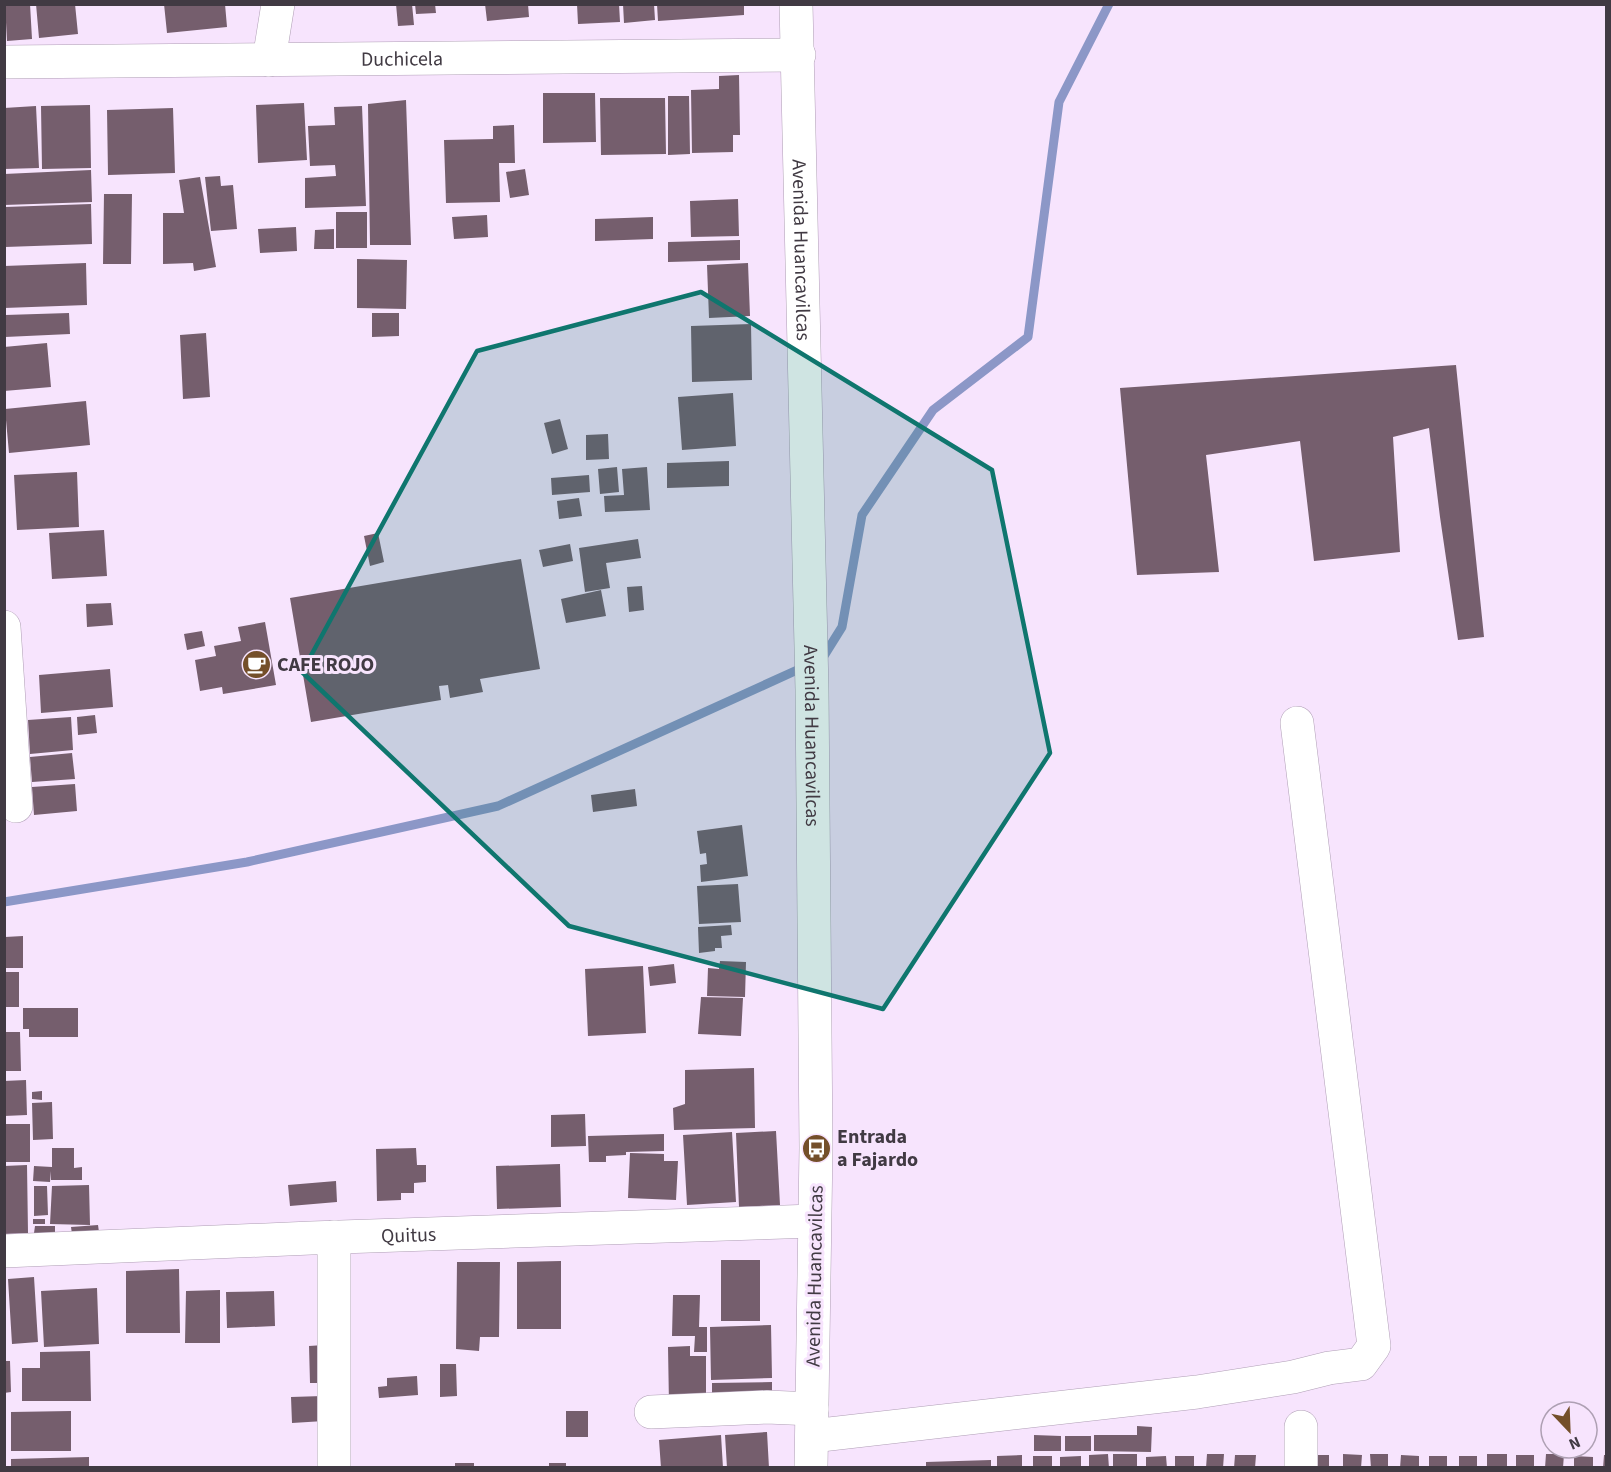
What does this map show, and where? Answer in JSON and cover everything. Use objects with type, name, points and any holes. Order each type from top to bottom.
[{"type":"street","points":[[269,60],[278,4]]},
{"type":"street","name":"Avenida Huancavilcas","points":[[796,4],[799,55],[812,690],[816,1148],[812,1467]]},
{"type":"street","name":"Duchicela","points":[[4,62],[799,55]]},
{"type":"street","points":[[4,627],[16,806]]},
{"type":"street","points":[[651,1412],[767,1407],[812,1422],[1197,1392],[1293,1377],[1329,1368],[1361,1365],[1374,1346],[1297,723]]},
{"type":"street","name":"Quitus","points":[[4,1251],[814,1221]]},
{"type":"street","points":[[334,1237],[334,1467]]},
{"type":"street","points":[[1301,1427],[1301,1467]]},
{"type":"highlighted area","points":[[701,292],[992,470],[1050,753],[883,1009],[569,926],[302,672],[477,351]]},
{"type":"building","points":[[5,4],[30,4],[32,39],[7,41]]},
{"type":"building","points":[[36,4],[75,4],[78,34],[39,38]]},
{"type":"building","points":[[164,4],[225,4],[227,27],[167,33]]},
{"type":"building","points":[[396,4],[412,4],[414,25],[398,26]]},
{"type":"building","points":[[415,4],[435,4],[436,13],[416,14]]},
{"type":"building","points":[[485,4],[528,4],[529,17],[487,21]]},
{"type":"building","points":[[577,4],[619,4],[620,22],[578,24]]},
{"type":"building","points":[[623,4],[654,4],[655,20],[624,23]]},
{"type":"building","points":[[657,4],[744,4],[744,15],[658,21]]},
{"type":"building","points":[[739,75],[740,135],[733,135],[733,152],[692,153],[691,90],[719,89],[719,76]]},
{"type":"building","points":[[543,93],[595,93],[596,142],[543,143]]},
{"type":"building","points":[[668,96],[689,96],[690,154],[668,155]]},
{"type":"building","points":[[600,98],[665,98],[666,154],[601,155]]},
{"type":"building","points":[[406,100],[411,245],[370,245],[368,104]]},
{"type":"building","points":[[304,103],[307,160],[258,163],[256,105]]},
{"type":"building","points":[[90,105],[91,168],[42,169],[41,106]]},
{"type":"building","points":[[36,106],[39,168],[4,169],[4,108]]},
{"type":"building","points":[[362,106],[366,206],[305,208],[305,178],[336,176],[335,165],[310,166],[308,126],[335,125],[334,107]]},
{"type":"building","points":[[173,108],[175,173],[108,175],[107,110]]},
{"type":"building","points":[[514,125],[515,163],[499,163],[500,202],[446,203],[444,140],[493,139],[493,126]]},
{"type":"building","points":[[525,169],[529,195],[510,198],[506,172]]},
{"type":"building","points":[[91,170],[92,202],[4,205],[4,174]]},
{"type":"building","points":[[220,176],[221,186],[233,185],[237,229],[211,231],[205,177]]},
{"type":"building","points":[[200,177],[216,267],[194,271],[193,263],[163,264],[163,213],[184,213],[179,180]]},
{"type":"building","points":[[104,194],[132,194],[131,264],[103,264]]},
{"type":"building","points":[[738,199],[739,236],[691,237],[690,201]]},
{"type":"building","points":[[91,204],[92,244],[5,247],[5,207]]},
{"type":"building","points":[[336,212],[367,212],[367,248],[336,248]]},
{"type":"building","points":[[487,215],[488,237],[454,239],[452,217]]},
{"type":"building","points":[[653,217],[653,239],[595,241],[595,219]]},
{"type":"building","points":[[296,227],[297,251],[260,253],[258,229]]},
{"type":"building","points":[[334,229],[334,249],[314,249],[315,230]]},
{"type":"building","points":[[740,240],[740,260],[668,262],[668,242]]},
{"type":"building","points":[[357,259],[407,260],[406,309],[357,308]]},
{"type":"building","points":[[86,263],[87,305],[4,308],[4,266]]},
{"type":"building","points":[[748,263],[750,316],[709,318],[707,265]]},
{"type":"building","points":[[69,313],[70,334],[5,337],[5,315]]},
{"type":"building","points":[[372,313],[399,313],[399,336],[372,337]]},
{"type":"building","points":[[751,324],[752,380],[692,382],[691,326]]},
{"type":"building","points":[[206,333],[210,397],[183,399],[180,335]]},
{"type":"building","points":[[47,343],[51,387],[4,391],[4,347]]},
{"type":"building","points":[[1456,365],[1484,637],[1458,640],[1429,428],[1393,437],[1400,552],[1314,561],[1300,441],[1206,455],[1219,572],[1137,575],[1120,388]]},
{"type":"building","points":[[733,393],[736,446],[682,450],[678,397]]},
{"type":"building","points":[[86,401],[90,445],[9,453],[5,409]]},
{"type":"building","points":[[560,419],[568,449],[552,454],[544,423]]},
{"type":"building","points":[[608,434],[609,459],[586,460],[586,435]]},
{"type":"building","points":[[729,461],[729,486],[667,488],[667,463]]},
{"type":"building","points":[[617,467],[619,492],[600,494],[598,469]]},
{"type":"building","points":[[647,467],[650,510],[605,512],[604,496],[624,495],[622,469]]},
{"type":"building","points":[[77,472],[79,527],[17,530],[14,475]]},
{"type":"building","points":[[589,475],[590,492],[552,495],[551,478]]},
{"type":"building","points":[[579,498],[582,516],[559,519],[557,501]]},
{"type":"building","points":[[104,530],[107,576],[52,579],[49,533]]},
{"type":"building","points":[[378,533],[384,562],[370,566],[364,536]]},
{"type":"building","points":[[638,539],[641,558],[606,563],[610,588],[585,592],[579,548]]},
{"type":"building","points":[[570,544],[573,561],[543,567],[539,550]]},
{"type":"building","points":[[521,559],[540,669],[480,679],[483,692],[450,698],[448,685],[439,686],[441,700],[311,722],[290,598]]},
{"type":"building","points":[[642,586],[644,610],[629,612],[627,587]]},
{"type":"building","points":[[601,590],[606,616],[566,623],[561,599]]},
{"type":"building","points":[[111,603],[113,625],[87,627],[86,604]]},
{"type":"building","points":[[265,622],[276,685],[223,694],[222,687],[200,691],[195,660],[216,656],[214,646],[241,641],[238,627]]},
{"type":"building","points":[[202,631],[205,646],[187,650],[184,634]]},
{"type":"building","points":[[110,669],[113,707],[41,713],[39,675]]},
{"type":"building","points":[[95,715],[97,733],[78,735],[77,717]]},
{"type":"building","points":[[71,717],[73,750],[30,754],[28,720]]},
{"type":"building","points":[[72,753],[75,779],[32,782],[30,757]]},
{"type":"building","points":[[75,784],[77,811],[34,815],[32,787]]},
{"type":"building","points":[[635,789],[637,806],[593,812],[591,795]]},
{"type":"building","points":[[742,825],[748,876],[701,882],[700,865],[707,864],[706,853],[700,854],[697,831]]},
{"type":"building","points":[[738,884],[741,922],[699,924],[697,886]]},
{"type":"building","points":[[731,925],[732,935],[721,936],[722,948],[699,953],[698,927]]},
{"type":"building","points":[[23,936],[23,968],[6,968],[5,937]]},
{"type":"building","points":[[720,961],[746,962],[745,997],[707,996],[708,968],[719,969]]},
{"type":"building","points":[[674,964],[676,983],[650,986],[648,967]]},
{"type":"building","points":[[643,966],[646,1033],[588,1036],[585,969]]},
{"type":"building","points":[[4,972],[19,972],[19,1007],[4,1007]]},
{"type":"building","points":[[701,997],[743,998],[741,1036],[698,1034]]},
{"type":"building","points":[[23,1008],[78,1008],[78,1037],[29,1037],[29,1029],[23,1029]]},
{"type":"building","points":[[4,1032],[20,1032],[21,1071],[4,1071]]},
{"type":"building","points":[[754,1068],[755,1128],[674,1130],[673,1108],[685,1104],[685,1070]]},
{"type":"building","points":[[26,1080],[27,1115],[4,1116],[4,1081]]},
{"type":"building","points":[[42,1091],[42,1100],[32,1099],[32,1092]]},
{"type":"building","points":[[52,1102],[53,1139],[33,1140],[32,1103]]},
{"type":"building","points":[[585,1114],[586,1146],[551,1147],[551,1115]]},
{"type":"building","points":[[5,1124],[30,1124],[30,1162],[5,1162]]},
{"type":"building","points":[[776,1131],[780,1205],[739,1207],[736,1133]]},
{"type":"building","points":[[732,1132],[736,1202],[687,1205],[683,1135]]},
{"type":"building","points":[[664,1134],[664,1151],[626,1152],[626,1155],[606,1156],[606,1162],[589,1162],[588,1136]]},
{"type":"building","points":[[52,1148],[74,1148],[74,1168],[82,1167],[82,1180],[51,1180],[51,1171],[50,1182],[33,1181],[34,1166],[52,1167]]},
{"type":"building","points":[[416,1148],[417,1165],[426,1165],[426,1182],[414,1183],[414,1193],[401,1193],[401,1200],[377,1201],[376,1149]]},
{"type":"building","points":[[630,1153],[664,1154],[664,1161],[678,1161],[676,1200],[628,1198]]},
{"type":"building","points":[[560,1164],[561,1207],[497,1209],[496,1166]]},
{"type":"building","points":[[27,1165],[28,1233],[4,1234],[4,1166]]},
{"type":"building","points":[[336,1181],[337,1202],[290,1206],[288,1185]]},
{"type":"building","points":[[89,1185],[90,1225],[50,1224],[52,1186]]},
{"type":"building","points":[[34,1186],[47,1186],[48,1215],[34,1216]]},
{"type":"building","points":[[33,1219],[45,1219],[45,1224],[33,1224]]},
{"type":"building","points":[[98,1225],[99,1232],[72,1234],[71,1227]]},
{"type":"building","points":[[35,1226],[55,1226],[55,1234],[34,1233]]},
{"type":"building","points":[[721,1260],[760,1260],[760,1321],[721,1321]]},
{"type":"building","points":[[561,1261],[561,1329],[517,1329],[517,1262]]},
{"type":"building","points":[[457,1262],[500,1262],[499,1337],[480,1337],[479,1351],[456,1349]]},
{"type":"building","points":[[179,1269],[180,1333],[126,1333],[126,1271]]},
{"type":"building","points":[[34,1277],[38,1342],[12,1344],[8,1279]]},
{"type":"building","points":[[97,1288],[99,1344],[44,1347],[41,1291]]},
{"type":"building","points":[[220,1290],[220,1343],[185,1343],[186,1291]]},
{"type":"building","points":[[274,1291],[275,1326],[227,1328],[226,1292]]},
{"type":"building","points":[[673,1295],[700,1295],[699,1327],[707,1327],[707,1352],[694,1352],[695,1336],[672,1336]]},
{"type":"building","points":[[771,1325],[772,1378],[711,1380],[710,1327]]},
{"type":"building","points":[[324,1345],[325,1383],[310,1383],[309,1346]]},
{"type":"building","points":[[690,1346],[690,1356],[706,1356],[706,1405],[669,1405],[668,1347]]},
{"type":"building","points":[[90,1351],[91,1401],[22,1401],[22,1368],[40,1368],[40,1352]]},
{"type":"building","points":[[4,1361],[10,1361],[11,1392],[4,1393]]},
{"type":"building","points":[[440,1364],[456,1364],[457,1396],[440,1397]]},
{"type":"building","points":[[417,1376],[418,1395],[379,1398],[378,1387],[387,1386],[387,1378]]},
{"type":"building","points":[[772,1382],[772,1401],[712,1402],[712,1383]]},
{"type":"building","points":[[323,1396],[324,1421],[292,1423],[291,1397]]},
{"type":"building","points":[[71,1411],[71,1451],[11,1451],[11,1412]]},
{"type":"building","points":[[566,1411],[588,1411],[588,1437],[566,1437]]},
{"type":"building","points":[[1137,1426],[1152,1427],[1151,1452],[1094,1451],[1094,1435],[1137,1435]]},
{"type":"building","points":[[767,1432],[769,1468],[727,1468],[725,1435]]},
{"type":"building","points":[[721,1435],[723,1468],[661,1468],[659,1440]]},
{"type":"building","points":[[1034,1435],[1061,1436],[1061,1451],[1034,1451]]},
{"type":"building","points":[[1065,1436],[1091,1436],[1091,1451],[1065,1451]]},
{"type":"building","points":[[1108,1454],[1109,1468],[1089,1468],[1089,1455]]},
{"type":"building","points":[[1113,1454],[1137,1454],[1137,1468],[1113,1468]]},
{"type":"building","points":[[1207,1454],[1224,1454],[1223,1468],[1206,1468]]},
{"type":"building","points":[[1343,1454],[1362,1455],[1361,1468],[1343,1468]]},
{"type":"building","points":[[1370,1454],[1388,1454],[1388,1468],[1371,1468]]},
{"type":"building","points":[[1487,1454],[1507,1454],[1507,1468],[1487,1468]]},
{"type":"building","points":[[1022,1455],[1022,1468],[997,1468],[997,1456]]},
{"type":"building","points":[[1235,1455],[1256,1455],[1255,1468],[1234,1468]]},
{"type":"building","points":[[1305,1455],[1329,1455],[1329,1468],[1305,1468]]},
{"type":"building","points":[[1401,1455],[1419,1456],[1419,1468],[1400,1468]]},
{"type":"building","points":[[1516,1455],[1534,1455],[1534,1468],[1516,1468]]},
{"type":"building","points":[[1604,1455],[1606,1455],[1606,1468],[1603,1468]]},
{"type":"building","points":[[1033,1456],[1052,1456],[1052,1468],[1033,1468]]},
{"type":"building","points":[[1081,1456],[1081,1468],[1060,1468],[1060,1457]]},
{"type":"building","points":[[1166,1456],[1167,1468],[1146,1468],[1146,1457]]},
{"type":"building","points":[[1175,1456],[1194,1456],[1194,1468],[1175,1468]]},
{"type":"building","points":[[1429,1456],[1447,1456],[1447,1468],[1429,1468]]},
{"type":"building","points":[[1459,1456],[1477,1456],[1477,1468],[1459,1468]]},
{"type":"building","points":[[89,1457],[89,1468],[11,1468],[11,1459]]},
{"type":"building","points":[[991,1460],[991,1468],[926,1468],[926,1462]]},
{"type":"building","points":[[1546,1460],[1564,1460],[1563,1468],[1545,1468]]},
{"type":"building","points":[[1574,1460],[1593,1460],[1593,1468],[1574,1468]]},
{"type":"building","points":[[455,1463],[474,1463],[474,1468],[455,1468]]},
{"type":"building","points":[[549,1463],[566,1463],[566,1468],[549,1468]]},
{"type":"waterway","points":[[822,659],[842,627],[862,515],[933,410],[1028,337],[1059,102],[1109,4]]},
{"type":"waterway","points":[[4,902],[247,862],[498,806],[806,666]]},
{"type":"place","name":"CAFE ROJO","points":[[256,664]]},
{"type":"place","name":"Entrada a Fajardo","points":[[816,1148]]}]
